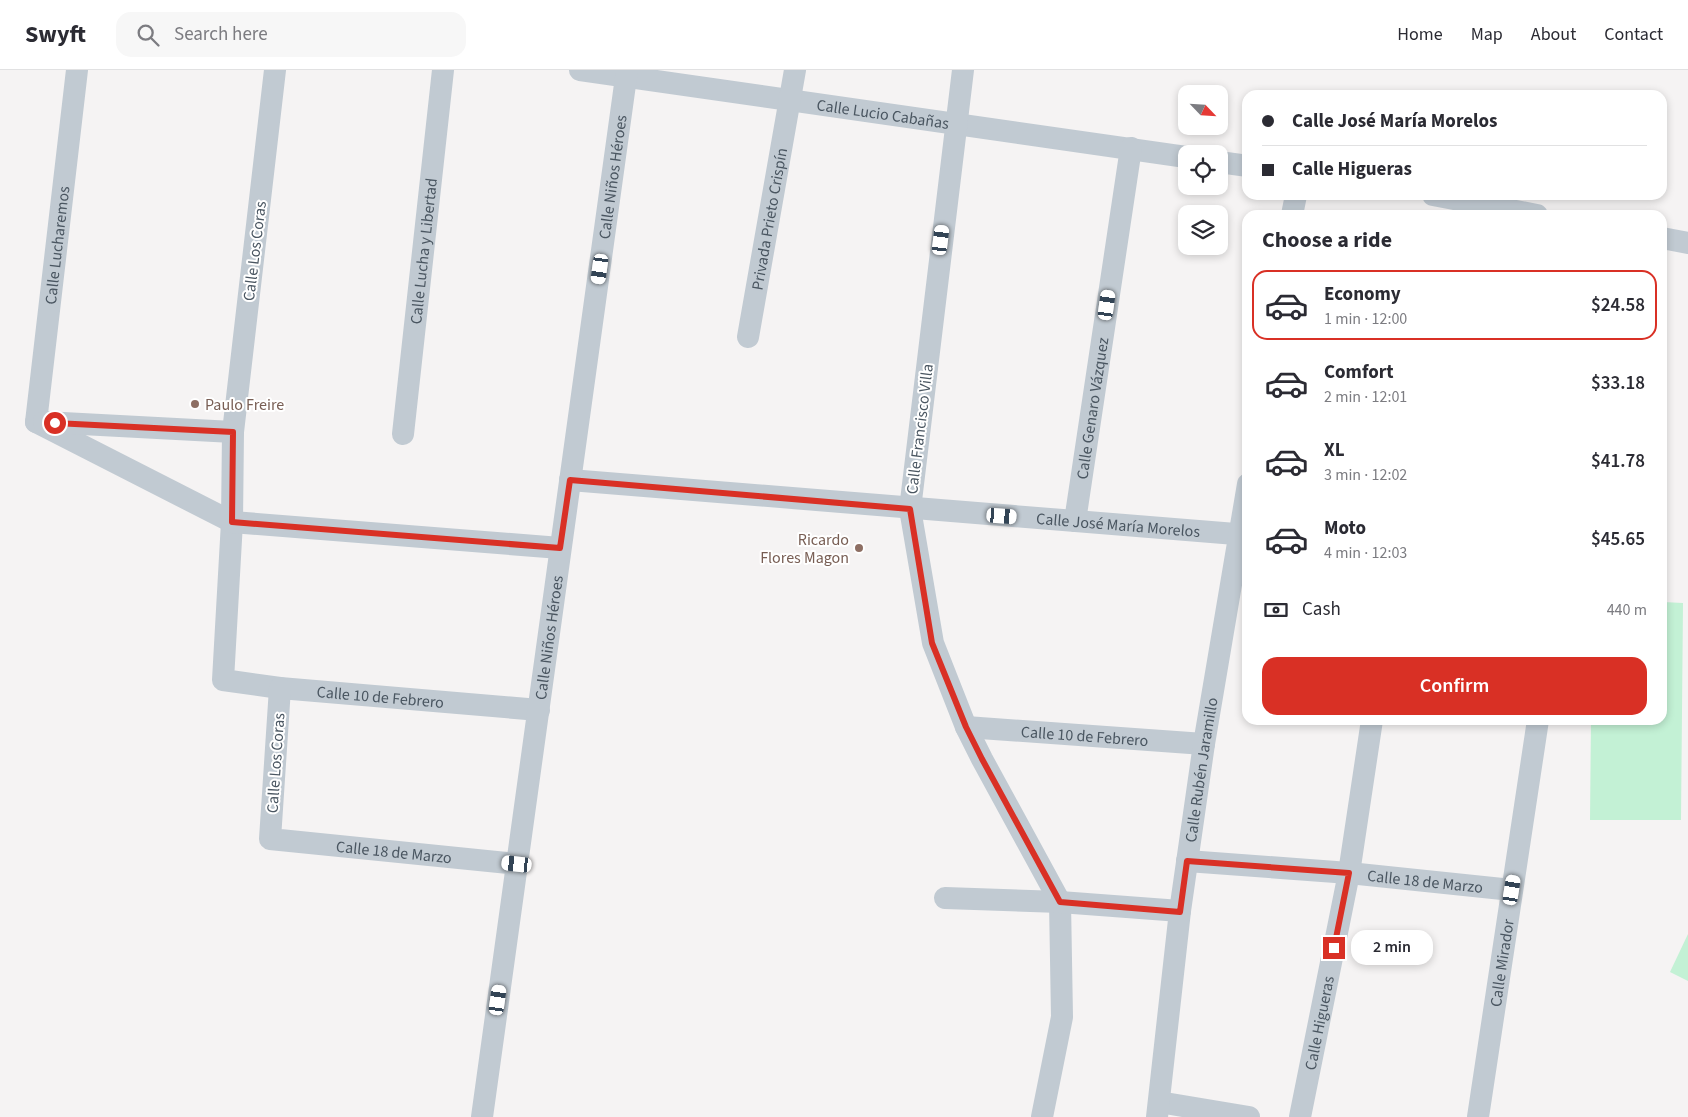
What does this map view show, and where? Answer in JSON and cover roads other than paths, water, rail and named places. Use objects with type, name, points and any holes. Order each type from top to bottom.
[{"type":"street","name":"Calle Lucharemos","points":[[36,422],[77,70]]},
{"type":"street","name":"Calle Los Coras","points":[[233,432],[275,70]]},
{"type":"street","name":"Calle Lucha y Libertad","points":[[403,434],[443,70]]},
{"type":"street","name":"Calle Lucio Cabañas","points":[[580,70],[626,73],[790,101],[1178,156]]},
{"type":"street","name":"Privada Prieto Crispín","points":[[748,337],[795,70]]},
{"type":"street","name":"Calle Francisco Villa","points":[[963,70],[910,509],[932,643],[966,727],[1060,902],[1062,1017],[1042,1117]]},
{"type":"street","name":"Calle Niños Héroes","points":[[482,1117],[626,73]]},
{"type":"street","name":"Calle Genaro Vázquez","points":[[1075,521],[1131,148]]},
{"type":"street","points":[[1228,163],[1242,165]]},
{"type":"street","points":[[1444,203],[1498,210]]},
{"type":"street","points":[[1667,239],[1688,243]]},
{"type":"street","points":[[36,422],[233,432],[232,522]]},
{"type":"street","points":[[36,422],[232,522],[560,548]]},
{"type":"street","name":"Calle José María Morelos","points":[[570,480],[1242,535]]},
{"type":"street","name":"Calle 10 de Febrero","points":[[232,522],[223,680],[280,688],[539,710]]},
{"type":"street","name":"Calle Rubén Jaramillo","points":[[1158,1109],[1180,912],[1204,744],[1242,540]]},
{"type":"street","name":"Calle Los Coras","points":[[270,839],[280,688]]},
{"type":"street","name":"Calle Higueras","points":[[1300,1117],[1349,873],[1371,725]]},
{"type":"street","name":"Calle Mirador","points":[[1478,1117],[1537,725]]},
{"type":"street","name":"Calle 10 de Febrero","points":[[966,727],[1204,744]]},
{"type":"street","name":"Calle 18 de Marzo","points":[[270,839],[517,864]]},
{"type":"street","name":"Calle 18 de Marzo","points":[[1187,861],[1349,873],[1512,890]]},
{"type":"street","points":[[945,898],[1060,902],[1180,912]]},
{"type":"street","points":[[1158,1109],[1249,1117]]},
{"type":"place","name":"Paulo Freire","points":[[195,404]]},
{"type":"place","name":"Ricardo Flores Magon","points":[[859,548]]}]
